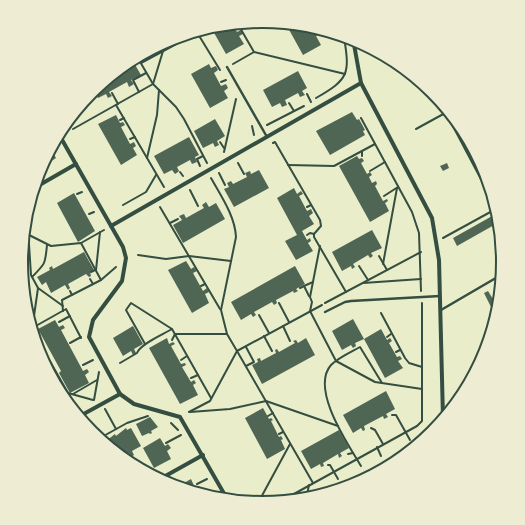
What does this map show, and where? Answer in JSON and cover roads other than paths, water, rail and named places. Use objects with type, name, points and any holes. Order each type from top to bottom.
[{"type":"street","points":[[354,47],[361,84],[432,218],[437,241],[443,412]]},
{"type":"street","points":[[111,226],[361,84]]},
{"type":"street","points":[[62,140],[123,247],[125,256],[122,281],[93,320],[89,337],[120,394],[134,404],[180,417],[224,493]]},
{"type":"street","points":[[41,184],[76,164]]},
{"type":"street","points":[[84,414],[120,394]]},
{"type":"street","points":[[166,476],[203,456]]},
{"type":"lane","points":[[227,67],[267,137]]},
{"type":"lane","points":[[440,310],[496,278]]},
{"type":"lane","points":[[325,312],[351,301],[440,296]]}]
